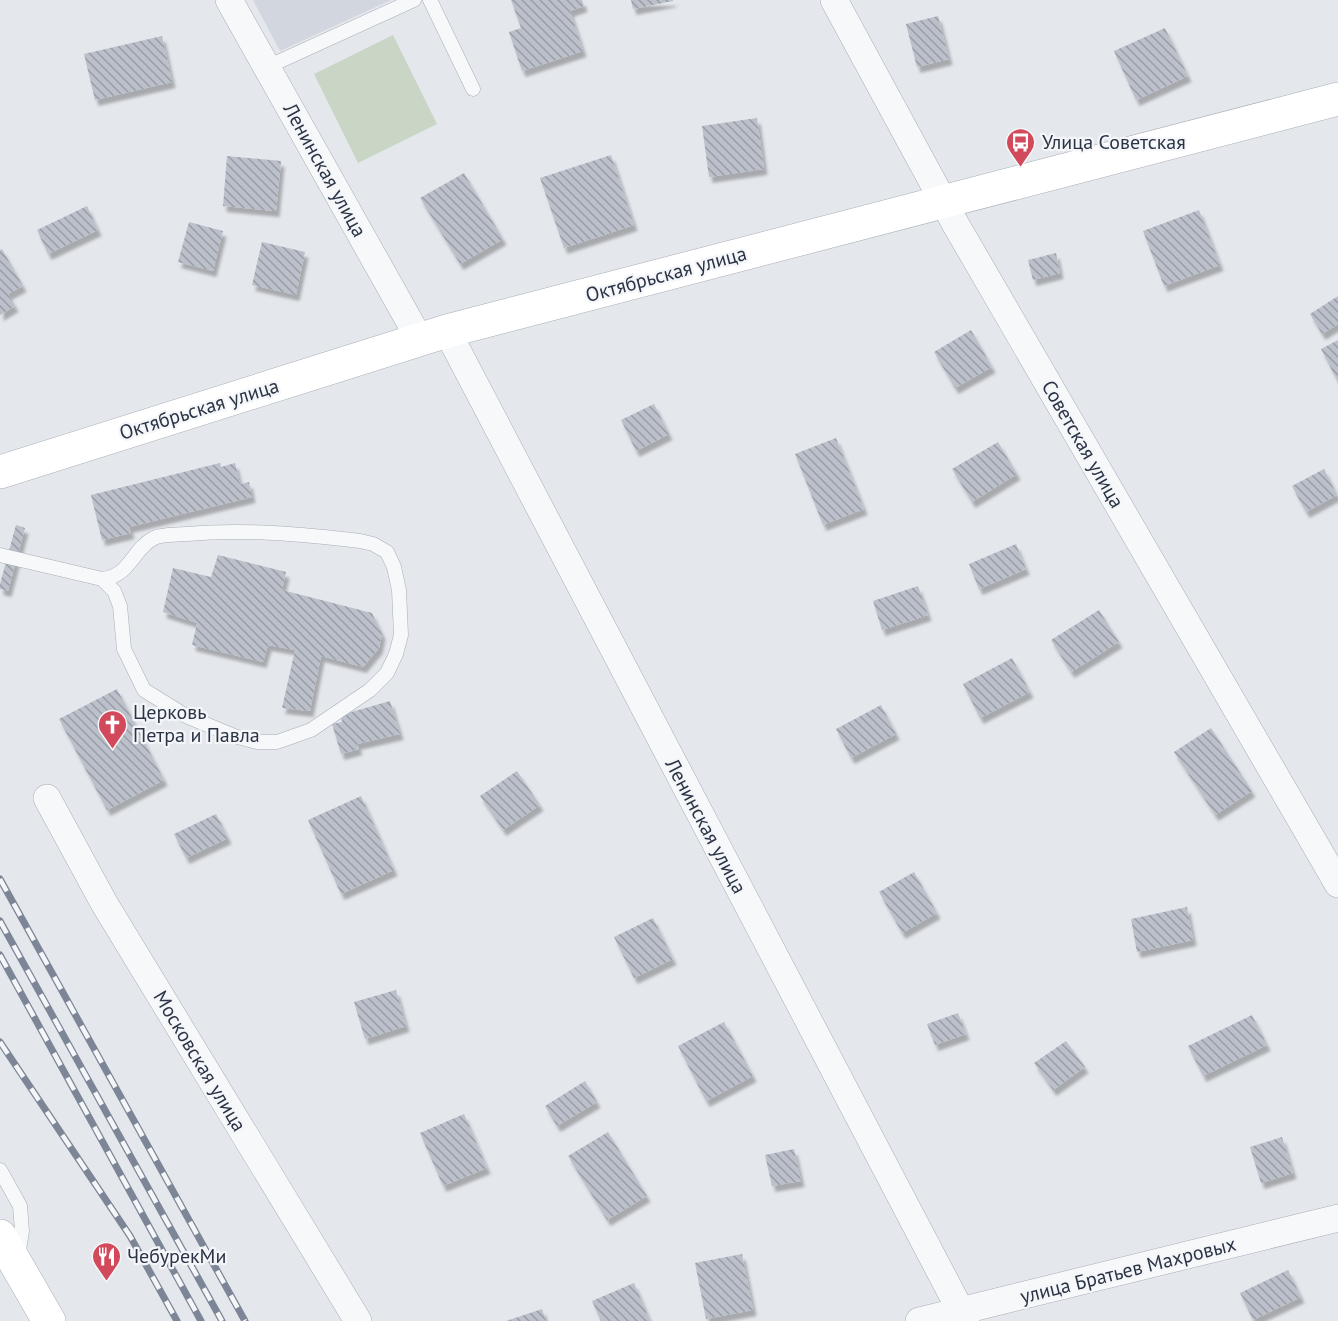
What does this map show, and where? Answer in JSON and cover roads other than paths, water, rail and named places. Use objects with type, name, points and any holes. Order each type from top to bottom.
[{"type":"main road","name":"Октябрьская улица","points":[[0,472],[434,336],[1338,99]]},
{"type":"main road","points":[[0,1236],[49,1321]]},
{"type":"street","name":"Ленинская улица","points":[[229,0],[267,67],[434,336],[963,1316]]},
{"type":"street","name":"Советская улица","points":[[834,0],[943,202],[1338,884]]},
{"type":"street","name":"Московская улица","points":[[47,798],[104,903],[358,1321]]},
{"type":"street","name":"улица Братьев Махровых","points":[[918,1321],[963,1316],[1338,1218]]},
{"type":"lane","points":[[267,67],[414,0]]},
{"type":"lane","points":[[430,0],[473,89]]},
{"type":"lane","points":[[0,555],[110,579],[120,573],[155,537],[246,531],[360,541],[373,544],[387,552],[394,567],[399,590],[401,635],[396,654],[387,673],[370,690],[311,730],[277,742],[257,742],[234,736],[186,716],[144,690],[124,649],[120,606],[114,591],[102,579]]},
{"type":"lane","points":[[0,1170],[20,1206],[22,1231],[17,1265]]},
{"type":"railway","points":[[0,879],[245,1321]]},
{"type":"railway","points":[[0,921],[222,1321]]},
{"type":"railway","points":[[0,955],[201,1321]]},
{"type":"railway","points":[[0,1042],[130,1236],[177,1321]]},
{"type":"place","name":"Улица Советская","points":[[1021,168]]},
{"type":"place","name":"Церковь Петра и Павла","points":[[112,750]]},
{"type":"place","name":"ЧебурекМи","points":[[106,1282]]}]
